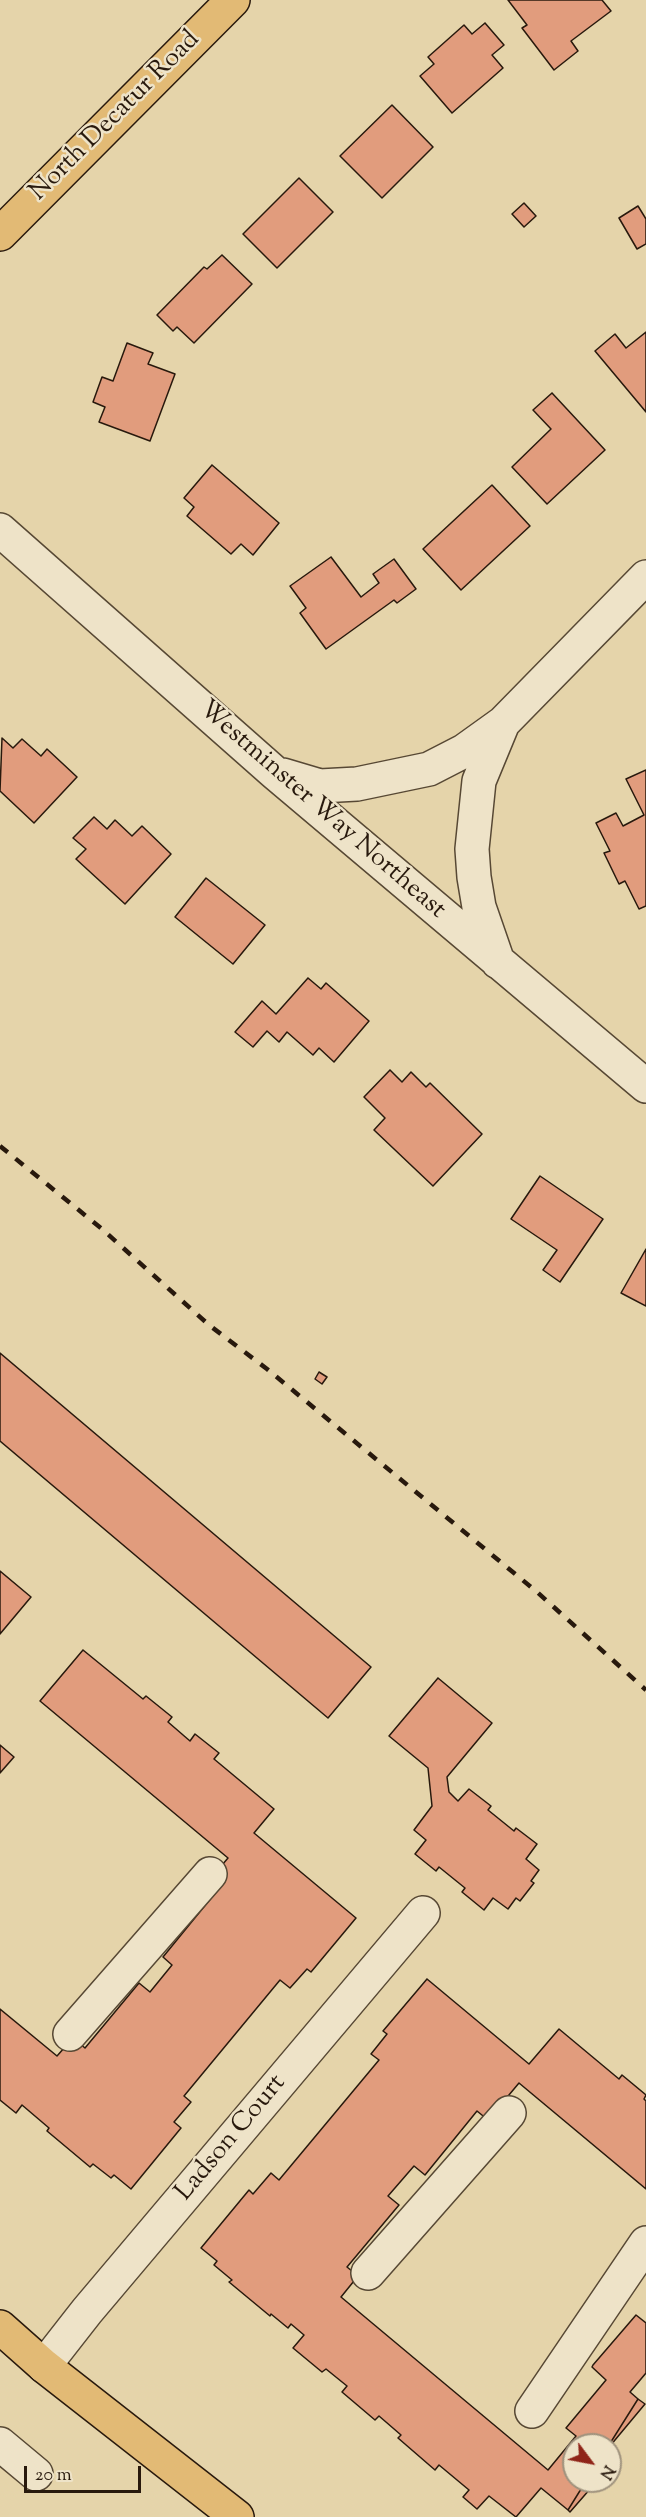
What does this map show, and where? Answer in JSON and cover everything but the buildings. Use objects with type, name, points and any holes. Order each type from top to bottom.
[{"type":"main road","name":"North Decatur Road","points":[[0,234],[233,0]]},
{"type":"main road","points":[[0,2327],[44,2366],[237,2517]]},
{"type":"street","name":"Westminster Way Northeast","points":[[0,530],[275,773],[498,964],[646,1086]]},
{"type":"street","points":[[275,773],[320,786],[357,784],[429,769],[464,751],[503,723],[646,577]]},
{"type":"street","points":[[498,964],[479,907],[472,849],[478,781],[503,723]]},
{"type":"street","points":[[70,2034],[210,1874]]},
{"type":"street","name":"Ladson Court","points":[[44,2366],[102,2293],[423,1913]]},
{"type":"street","points":[[368,2273],[509,2113]]},
{"type":"street","points":[[532,2411],[646,2243]]},
{"type":"street","points":[[0,2444],[36,2474]]},
{"type":"railway","points":[[0,1146],[102,1229],[209,1325],[267,1369],[537,1592],[646,1690]]}]
